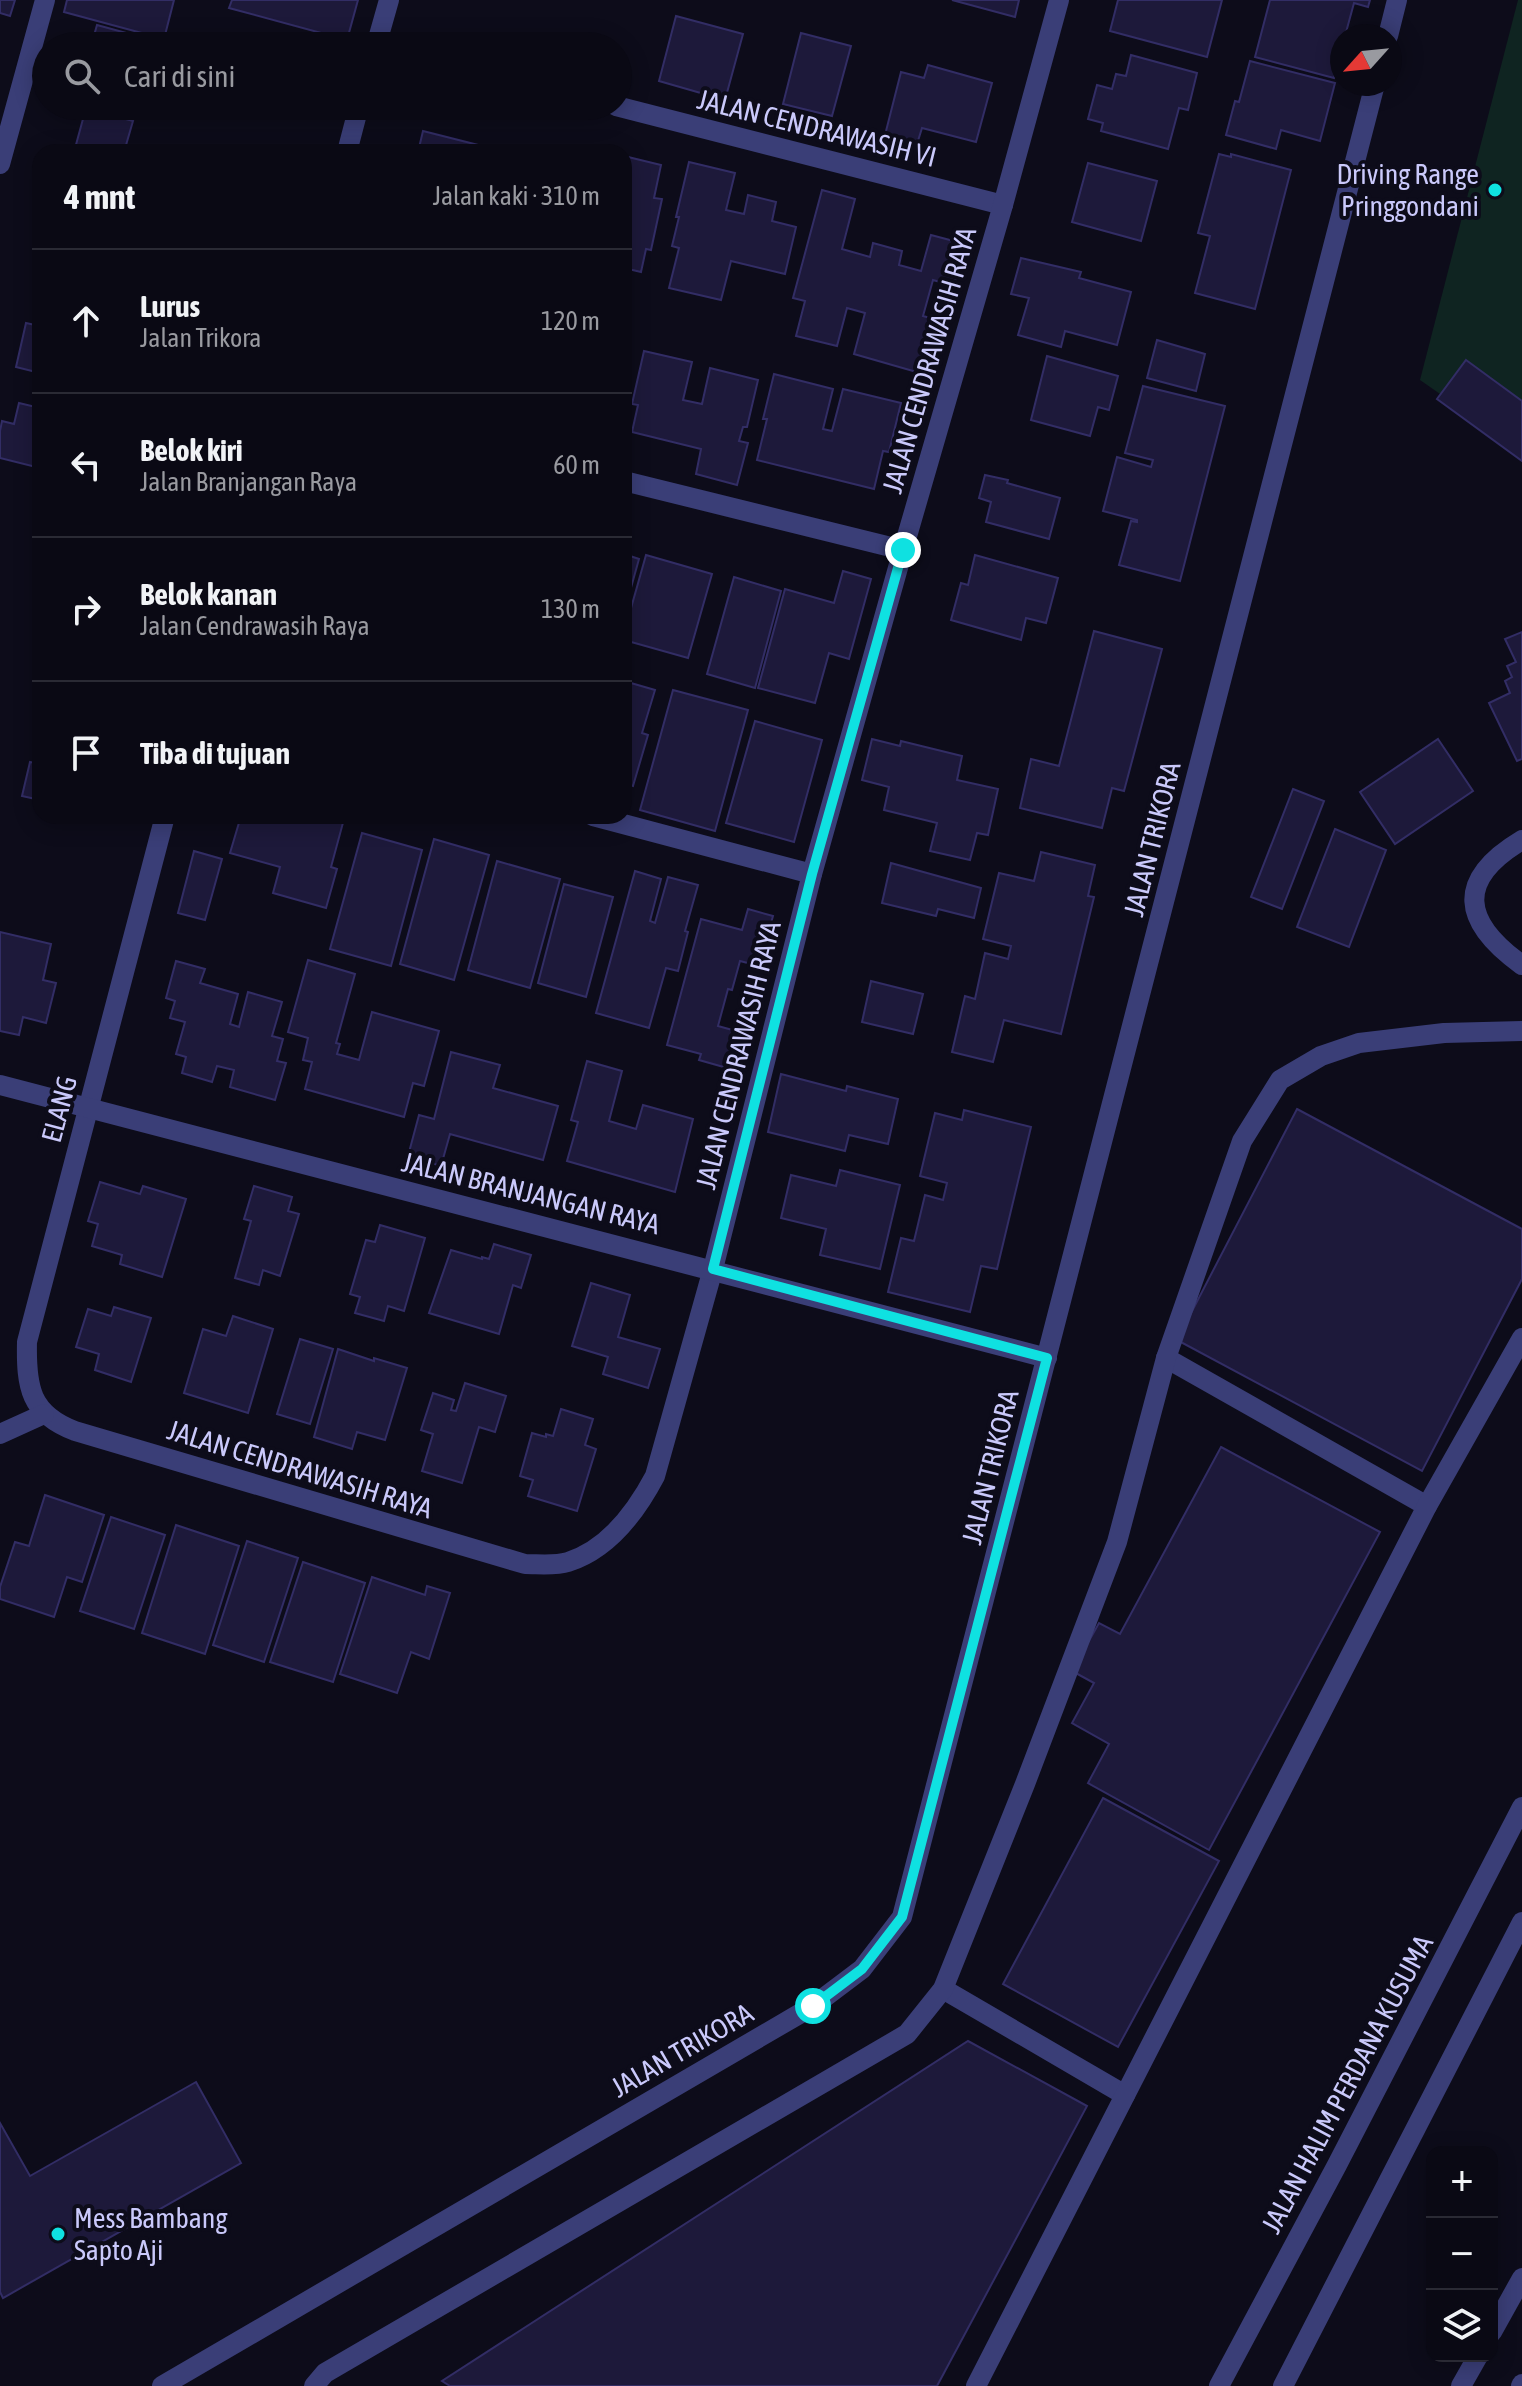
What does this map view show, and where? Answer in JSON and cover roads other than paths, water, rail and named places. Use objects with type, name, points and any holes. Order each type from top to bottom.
[{"type":"street","points":[[36,32],[45,0]]},
{"type":"street","points":[[381,32],[389,0]]},
{"type":"street","name":"JALAN CENDRAWASIH RAYA","points":[[44,1414],[75,1431],[525,1564],[567,1562],[592,1551],[639,1507],[655,1476],[713,1269],[812,874],[1059,0]]},
{"type":"street","points":[[1391,24],[1397,0]]},
{"type":"street","points":[[0,164],[32,47]]},
{"type":"street","name":"JALAN TRIKORA","points":[[162,2386],[813,2006],[862,1969],[902,1917],[1372,96]]},
{"type":"street","name":"JALAN CENDRAWASIH VI","points":[[632,110],[1003,205]]},
{"type":"street","points":[[349,144],[355,120]]},
{"type":"street","points":[[632,483],[903,550]]},
{"type":"street","name":"ELANG","points":[[44,1414],[31,1392],[26,1367],[27,1342],[163,824]]},
{"type":"street","points":[[623,824],[812,874]]},
{"type":"street","points":[[1522,840],[1489,865],[1478,879],[1474,893],[1475,907],[1490,937],[1522,965]]},
{"type":"street","points":[[314,2386],[325,2373],[907,2034],[943,1989],[1117,1542],[1166,1358],[1242,1141],[1280,1080],[1321,1056],[1359,1043],[1444,1033],[1522,1031]]},
{"type":"street","name":"JALAN BRANJANGAN RAYA","points":[[0,1085],[1047,1358]]},
{"type":"street","points":[[976,2386],[1427,1506],[1522,1338]]},
{"type":"street","points":[[1166,1358],[1427,1506]]},
{"type":"street","points":[[0,1434],[44,1414]]},
{"type":"street","name":"JALAN HALIM PERDANA KUSUMA","points":[[1219,2386],[1522,1807]]},
{"type":"street","points":[[1283,2386],[1522,1922]]},
{"type":"street","points":[[943,1989],[1125,2095]]},
{"type":"street","points":[[1498,2324],[1517,2300],[1522,2278]]},
{"type":"street","points":[[1461,2386],[1475,2362]]},
{"type":"place","name":"Driving Range Pringgondani","points":[[1495,190]]},
{"type":"place","name":"Mess Bambang Sapto Aji","points":[[58,2234]]}]
